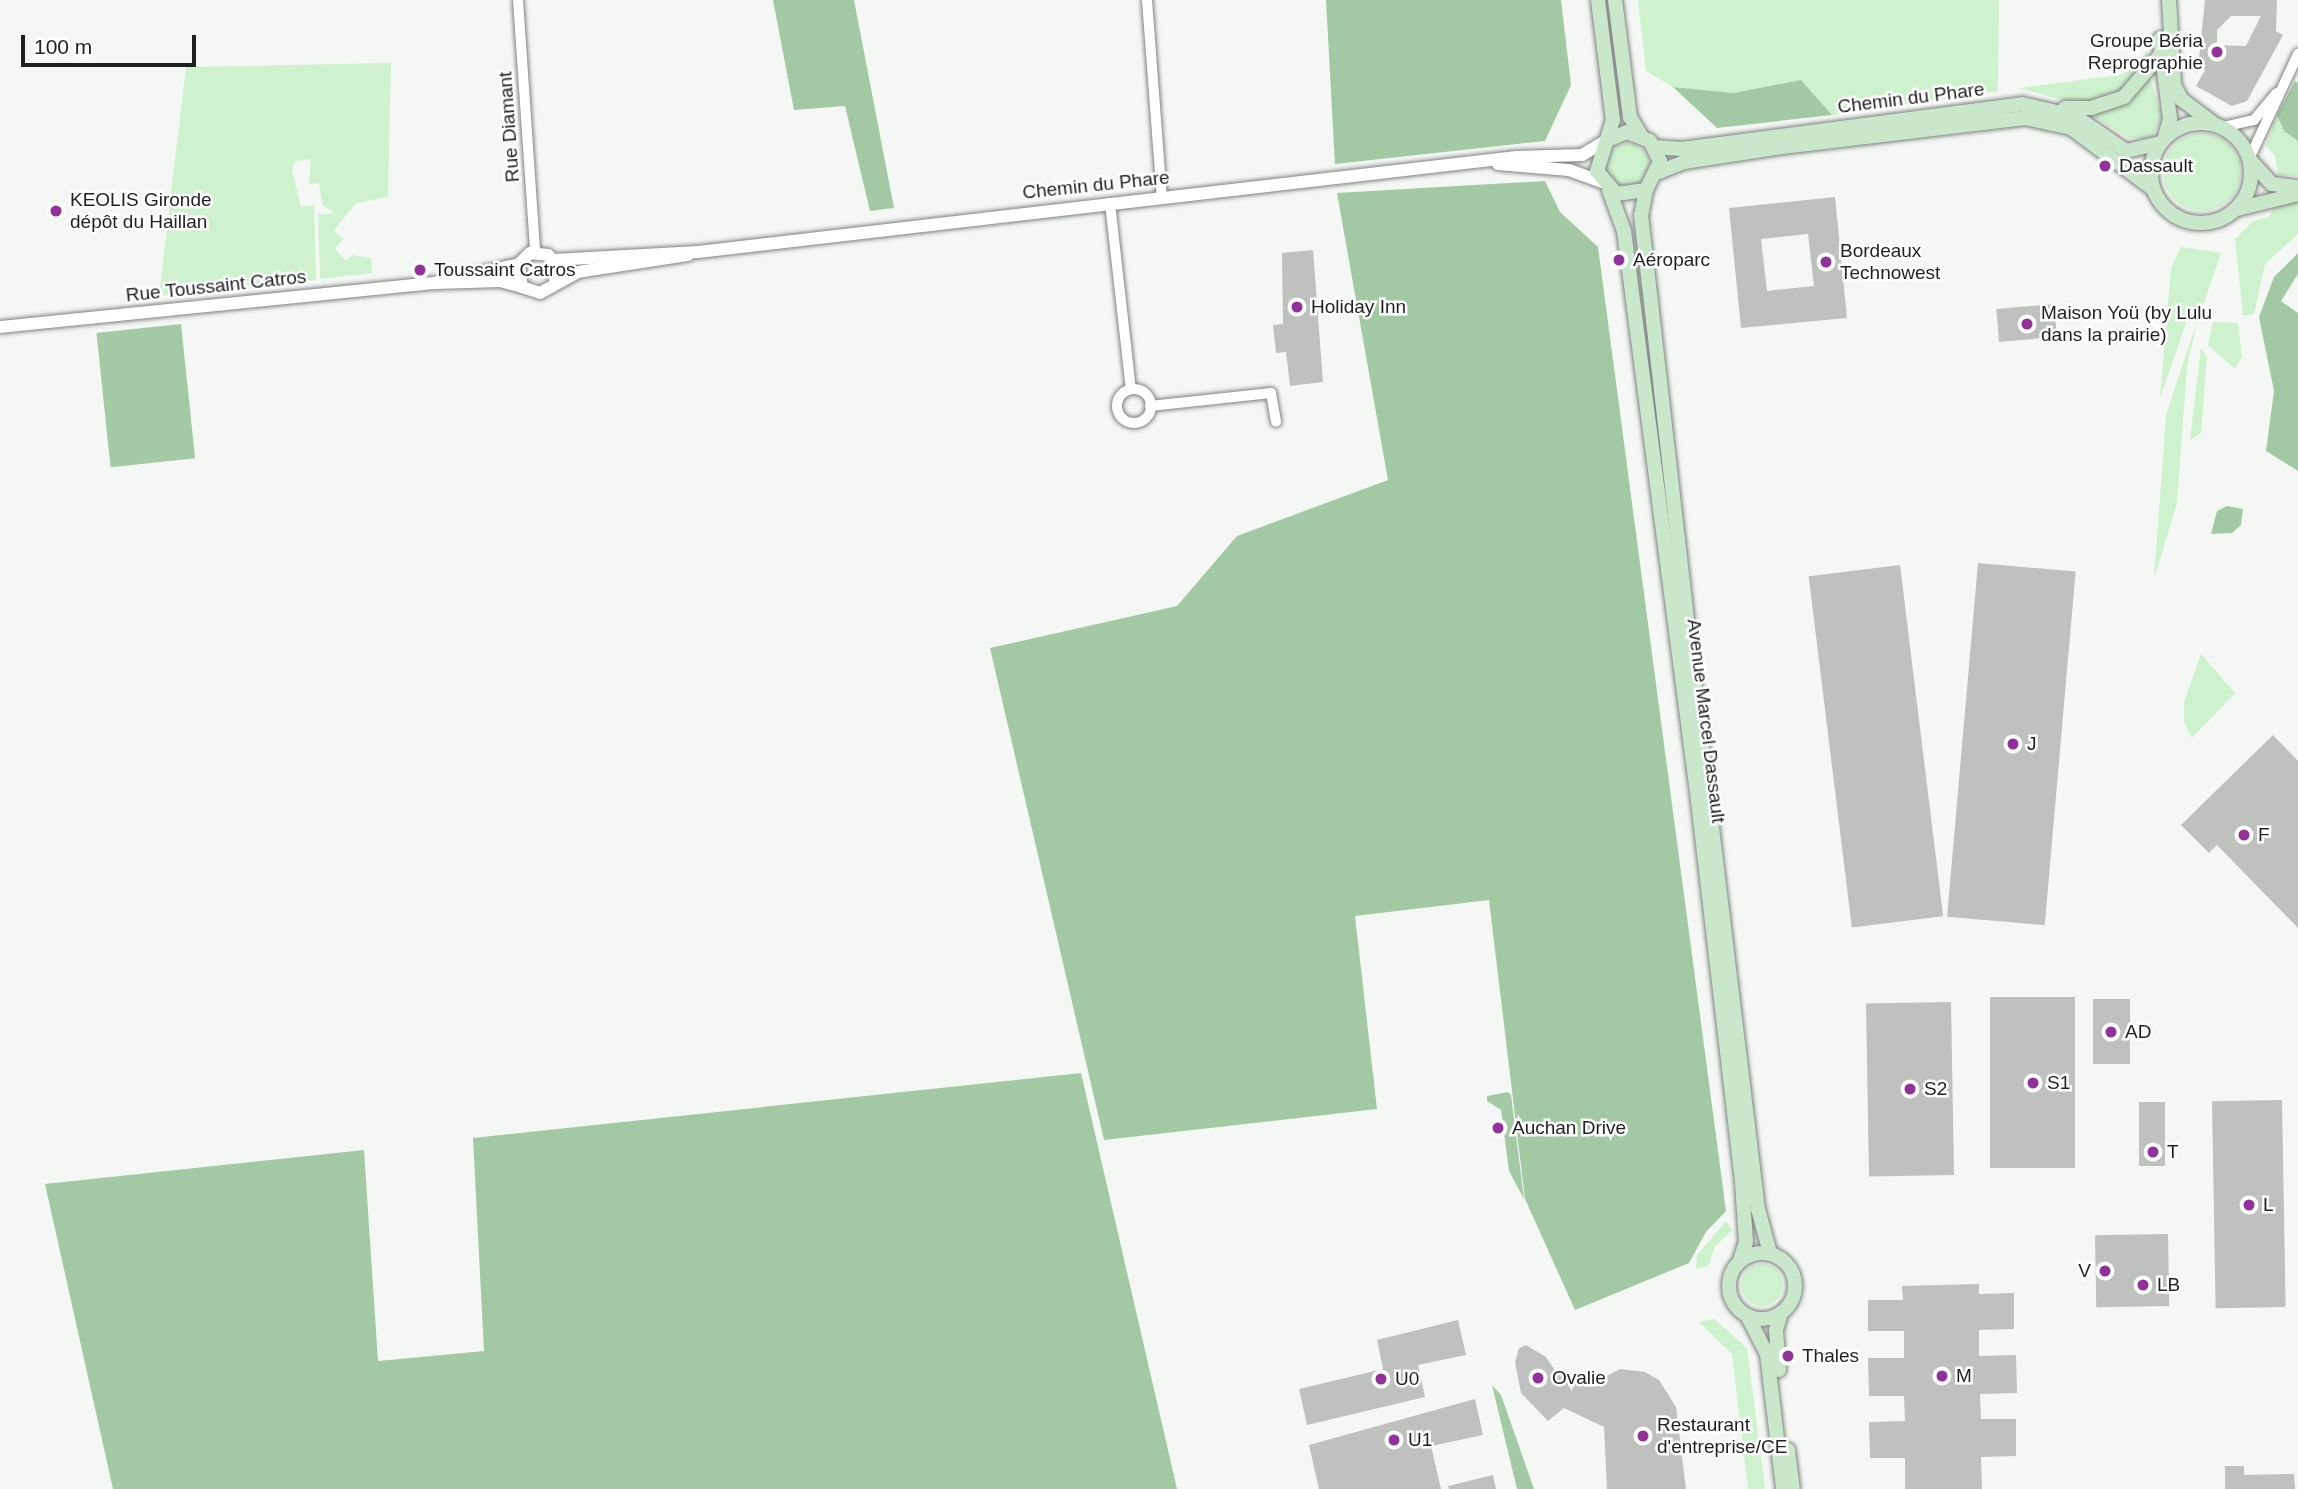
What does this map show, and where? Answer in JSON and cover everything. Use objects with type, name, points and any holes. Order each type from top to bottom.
[{"type":"main road","points":[[1598,0],[1613,120],[1607,140],[1596,160],[1605,186],[1632,196],[1646,190],[1659,172],[1654,147],[1641,135],[1630,117],[1615,0]]},
{"type":"main road","points":[[2159,0],[2160,55],[2170,119],[2151,165],[2153,188],[2167,210],[2195,223],[2213,222],[2237,209],[2298,194]]},
{"type":"main road","points":[[2169,0],[2174,85],[2181,99],[2218,125],[2272,184],[2298,187]]},
{"type":"main road","points":[[2057,108],[2091,108],[2124,97],[2160,55]]},
{"type":"main road","name":"Chemin du Phare","points":[[1654,147],[1682,149],[2022,104],[2057,108],[2126,151],[2163,140]]},
{"type":"main road","name":"Chemin du Phare","points":[[1659,172],[1684,162],[1782,147],[2025,118],[2071,128],[2153,188]]},
{"type":"main road","points":[[2163,140],[2195,122],[2218,125]]},
{"type":"main road","points":[[1607,140],[1627,132],[1641,135]]},
{"type":"main road","points":[[2237,209],[2250,187],[2250,159]]},
{"type":"main road","name":"Avenue Marcel Dassault","points":[[1605,186],[1622,212],[1698,801],[1742,1182],[1746,1241],[1740,1261]]},
{"type":"main road","name":"Avenue Marcel Dassault","points":[[1646,190],[1642,223],[1689,634],[1758,1209],[1770,1254]]},
{"type":"main road","points":[[1783,1489],[1767,1354],[1748,1317],[1730,1295],[1730,1275],[1740,1261],[1770,1254],[1786,1263],[1794,1278],[1794,1296],[1781,1313],[1777,1355],[1793,1489]]},
{"type":"main road","points":[[1748,1317],[1781,1313]]},
{"type":"street","name":"Rue Diamant","points":[[518,0],[535,252]]},
{"type":"street","points":[[1147,0],[1162,198]]},
{"type":"street","points":[[2250,159],[2298,54]]},
{"type":"street","points":[[2218,125],[2254,120],[2278,93]]},
{"type":"street","name":"Chemin du Phare","points":[[1498,164],[1517,158],[1582,155],[1607,140]]},
{"type":"street","name":"Chemin du Phare","points":[[555,284],[578,272],[698,252],[1110,203],[1498,164],[1569,170],[1605,186]]},
{"type":"street","points":[[1110,203],[1130,389]]},
{"type":"street","points":[[535,252],[553,260],[555,284],[540,293],[522,287],[519,264],[535,252]]},
{"type":"street","name":"Chemin du Phare","points":[[553,260],[698,252]]},
{"type":"street","name":"Rue Toussaint Catros","points":[[0,327],[435,283],[519,264]]},
{"type":"street","name":"Rue Toussaint Catros","points":[[435,283],[453,287],[500,281],[522,287]]},
{"type":"street","points":[[1130,389],[1146,394],[1150,406],[1141,421],[1125,420],[1118,400],[1130,389]]},
{"type":"street","points":[[1150,406],[1271,393],[1276,422]]},
{"type":"shaded area","points":[[773,0],[854,0],[894,208],[870,211],[845,106],[794,110]]},
{"type":"shaded area","points":[[1326,0],[1561,0],[1571,85],[1545,141],[1335,164]]},
{"type":"shaded area","points":[[1638,0],[1999,0],[1998,91],[1832,115],[1801,80],[1733,93],[1673,87],[1646,71]]},
{"type":"shaded area","points":[[2147,50],[2147,69],[2113,99],[2077,104],[2019,88],[2120,75],[2139,64]]},
{"type":"shaded area","points":[[391,63],[388,197],[356,203],[334,230],[343,239],[335,249],[346,261],[352,255],[371,258],[372,273],[320,279],[318,215],[334,213],[322,204],[319,183],[309,184],[311,159],[295,161],[292,170],[301,207],[314,205],[316,280],[159,296],[186,67]]},
{"type":"shaded area","points":[[2150,79],[2162,116],[2152,138],[2129,138],[2087,112],[2132,97]]},
{"type":"shaded area","points":[[1801,80],[1832,115],[1717,128],[1673,87],[1733,93]]},
{"type":"shaded area","points":[[2295,81],[2298,83],[2298,141],[2284,131],[2277,115]]},
{"type":"shaded area","points":[[2277,115],[2284,131],[2298,141],[2298,176],[2278,175],[2275,155],[2266,146]]},
{"type":"shaded area","points":[[2194,133],[2210,133],[2224,139],[2235,150],[2241,164],[2241,180],[2235,194],[2224,205],[2210,211],[2194,211],[2180,205],[2169,194],[2163,180],[2163,164],[2169,150],[2180,139]]},
{"type":"shaded area","points":[[1627,143],[1643,149],[1649,165],[1643,181],[1627,187],[1611,181],[1605,165],[1611,149]]},
{"type":"shaded area","points":[[1545,181],[1560,212],[1598,247],[1726,1211],[1706,1232],[1689,1263],[1575,1310],[1525,1199],[1489,900],[1355,916],[1377,1109],[1104,1140],[990,648],[1177,606],[1237,536],[1388,480],[1337,193]]},
{"type":"shaded area","points":[[2298,202],[2298,234],[2265,264],[2254,314],[2243,316],[2235,239],[2253,221],[2269,217],[2274,206]]},
{"type":"shaded area","points":[[2181,247],[2221,253],[2201,311],[2191,309],[2160,398],[2171,268]]},
{"type":"shaded area","points":[[2298,253],[2298,274],[2281,301],[2298,313],[2298,471],[2266,451],[2274,391],[2259,317],[2274,277]]},
{"type":"shaded area","points":[[2197,321],[2187,367],[2177,503],[2154,579],[2166,416]]},
{"type":"shaded area","points":[[2213,322],[2238,323],[2242,357],[2235,369],[2208,345]]},
{"type":"shaded area","points":[[181,324],[195,458],[111,467],[96,333]]},
{"type":"shaded area","points":[[2201,348],[2207,357],[2201,433],[2190,440]]},
{"type":"shaded area","points":[[2227,506],[2243,509],[2241,525],[2232,533],[2211,534],[2217,511]]},
{"type":"shaded area","points":[[2201,654],[2235,693],[2192,738],[2184,722],[2184,702]]},
{"type":"shaded area","points":[[1081,1073],[1177,1489],[113,1489],[45,1184],[364,1150],[378,1361],[484,1351],[473,1138]]},
{"type":"shaded area","points":[[1508,1092],[1511,1095],[1524,1199],[1509,1171],[1501,1110],[1487,1101],[1487,1096]]},
{"type":"shaded area","points":[[1726,1221],[1732,1230],[1715,1247],[1708,1266],[1696,1269],[1697,1255]]},
{"type":"shaded area","points":[[1762,1264],[1777,1270],[1783,1285],[1777,1300],[1762,1306],[1747,1300],[1741,1285],[1747,1270]]},
{"type":"shaded area","points":[[1714,1319],[1747,1348],[1765,1489],[1748,1489],[1732,1354],[1699,1322]]},
{"type":"shaded area","points":[[1492,1385],[1501,1395],[1534,1489],[1517,1489]]},
{"type":"building","name":"Groupe Béria Reprographie","points":[[2205,0],[2277,0],[2276,31],[2283,35],[2247,101],[2232,106],[2196,86],[2205,70],[2199,59]],"holes":[[[2231,16],[2261,16],[2246,46],[2217,45],[2217,30]]]},
{"type":"building","name":"Bordeaux Technowest","points":[[1835,197],[1847,318],[1741,328],[1729,208]],"holes":[[[1808,234],[1814,286],[1767,291],[1761,239]]]},
{"type":"building","name":"Holiday Inn","points":[[1313,250],[1323,382],[1290,386],[1286,352],[1276,353],[1273,325],[1283,324],[1282,253]]},
{"type":"building","name":"Maison Yoü (by Lulu dans la prairie)","points":[[2054,304],[2057,337],[1999,342],[1996,309]]},
{"type":"building","name":"J","points":[[1978,563],[2076,572],[2045,925],[1947,917]]},
{"type":"building","points":[[1900,565],[1943,916],[1852,928],[1809,576]]},
{"type":"building","name":"F","points":[[2273,735],[2298,761],[2298,928],[2217,845],[2209,853],[2181,825]]},
{"type":"building","name":"S1","points":[[1990,997],[2075,997],[2075,1168],[1990,1168]]},
{"type":"building","name":"AD","points":[[2093,999],[2130,999],[2130,1064],[2093,1064]]},
{"type":"building","name":"S2","points":[[1951,1002],[1954,1175],[1869,1176],[1866,1003]]},
{"type":"building","name":"L","points":[[2282,1100],[2286,1307],[2216,1308],[2212,1101]]},
{"type":"building","points":[[2139,1102],[2165,1102],[2165,1166],[2139,1166]]},
{"type":"building","name":"LB","points":[[2168,1234],[2169,1306],[2096,1307],[2095,1235]]},
{"type":"building","name":"M","points":[[1979,1284],[1979,1294],[2014,1293],[2014,1329],[1979,1330],[1979,1356],[2016,1355],[2017,1393],[1980,1394],[1981,1419],[2016,1419],[2016,1456],[1981,1457],[1982,1489],[1905,1489],[1905,1458],[1870,1458],[1869,1422],[1905,1421],[1904,1396],[1869,1396],[1868,1358],[1904,1358],[1904,1331],[1868,1331],[1868,1300],[1903,1300],[1902,1286]]},
{"type":"building","name":"U0","points":[[1458,1320],[1466,1355],[1418,1365],[1425,1397],[1307,1425],[1299,1389],[1383,1369],[1377,1340]]},
{"type":"building","name":"Restaurant d'entreprise/CE","points":[[1526,1345],[1546,1357],[1556,1372],[1590,1385],[1620,1369],[1645,1372],[1659,1380],[1676,1407],[1686,1489],[1607,1489],[1604,1427],[1564,1408],[1548,1421],[1521,1393],[1515,1362],[1519,1348]]},
{"type":"building","name":"U1","points":[[1475,1399],[1483,1435],[1431,1446],[1441,1489],[1319,1489],[1309,1445]]},
{"type":"building","points":[[2225,1466],[2244,1466],[2244,1475],[2294,1474],[2295,1489],[2225,1489]]},
{"type":"building","points":[[1493,1475],[1496,1489],[1449,1489],[1448,1486]]},
{"type":"place","name":"Groupe Béria Reprographie","points":[[2217,52]]},
{"type":"place","name":"Dassault","points":[[2105,166]]},
{"type":"place","name":"KEOLIS Gironde dépôt du Haillan","points":[[56,211]]},
{"type":"place","name":"Aéroparc","points":[[1619,260]]},
{"type":"place","name":"Bordeaux Technowest","points":[[1826,262]]},
{"type":"place","name":"Toussaint Catros","points":[[420,270]]},
{"type":"place","name":"Holiday Inn","points":[[1297,307]]},
{"type":"place","name":"Maison Yoü (by Lulu dans la prairie)","points":[[2027,324]]},
{"type":"place","name":"J","points":[[2013,744]]},
{"type":"place","name":"F","points":[[2244,835]]},
{"type":"place","name":"AD","points":[[2111,1032]]},
{"type":"place","name":"S1","points":[[2033,1083]]},
{"type":"place","name":"S2","points":[[1910,1089]]},
{"type":"place","name":"Auchan Drive","points":[[1498,1128]]},
{"type":"place","name":"T","points":[[2153,1152]]},
{"type":"place","name":"L","points":[[2249,1205]]},
{"type":"place","name":"V","points":[[2105,1271]]},
{"type":"place","name":"LB","points":[[2143,1285]]},
{"type":"place","name":"Thales","points":[[1788,1356]]},
{"type":"place","name":"M","points":[[1942,1376]]},
{"type":"place","name":"Ovalie","points":[[1538,1378]]},
{"type":"place","name":"U0","points":[[1381,1379]]},
{"type":"place","name":"Restaurant d'entreprise/CE","points":[[1643,1436]]},
{"type":"place","name":"U1","points":[[1394,1440]]}]
